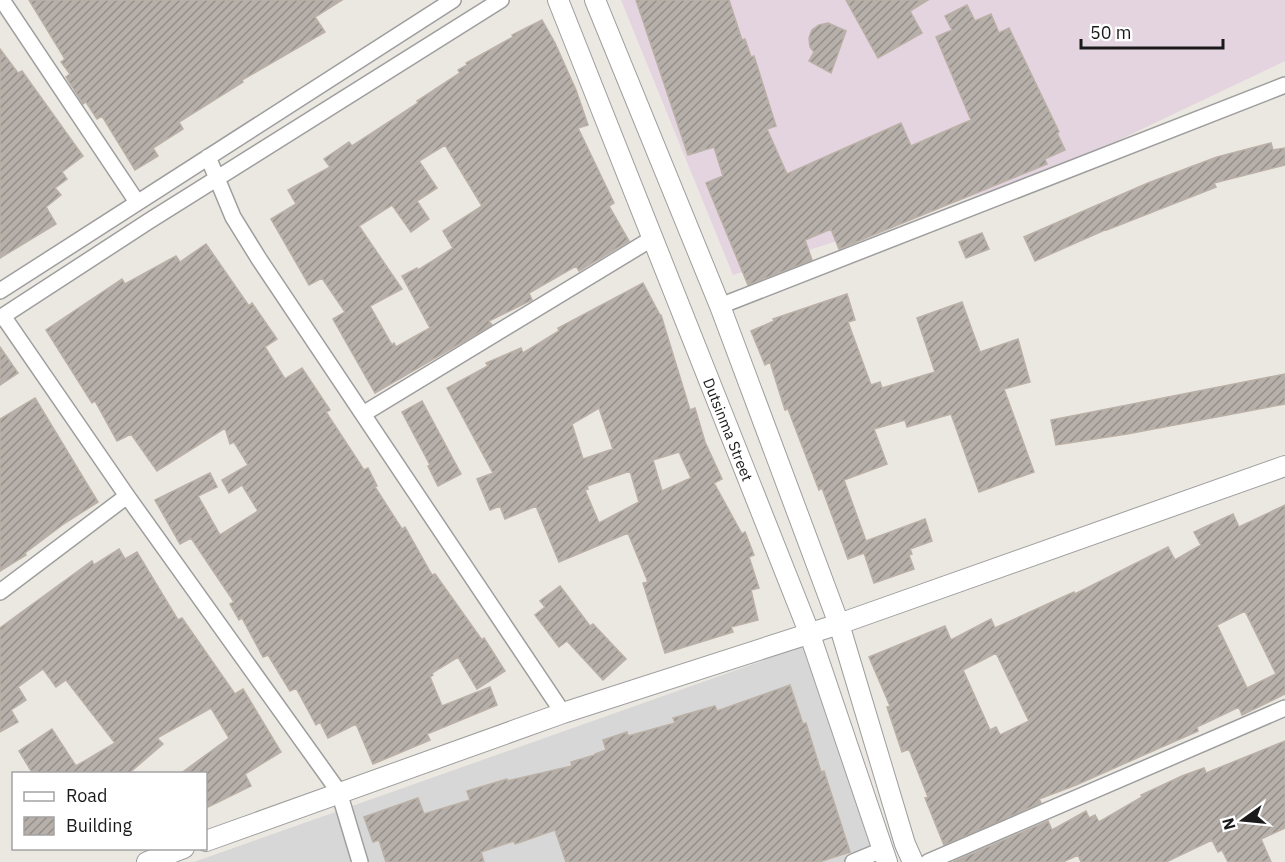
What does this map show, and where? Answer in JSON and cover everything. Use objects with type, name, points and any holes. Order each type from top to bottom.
[{"type":"street","points":[[2,0],[137,202]]},
{"type":"street","points":[[0,291],[453,0]]},
{"type":"street","points":[[360,862],[339,792],[2,317],[149,221],[501,0]]},
{"type":"street","name":"Dutsinma Street","points":[[558,0],[809,632],[884,856]]},
{"type":"street","points":[[595,0],[720,306],[839,624],[905,844],[913,862]]},
{"type":"street","points":[[720,306],[1285,85]]},
{"type":"street","points":[[208,157],[233,217],[563,713]]},
{"type":"street","points":[[363,414],[653,238]]},
{"type":"street","points":[[207,841],[563,713],[839,624],[1285,466]]},
{"type":"street","points":[[0,592],[127,496]]},
{"type":"street","points":[[928,862],[1285,708]]},
{"type":"street","points":[[147,862],[181,850]]},
{"type":"street","points":[[853,862],[884,856]]},
{"type":"shaded area","points":[[621,0],[1285,0],[1285,61],[1062,167],[733,275]]},
{"type":"shaded area","points":[[810,644],[889,862],[194,862]]},
{"type":"building","points":[[29,0],[342,0],[315,17],[325,32],[242,80],[243,82],[179,122],[183,129],[153,148],[158,156],[135,170],[102,116],[97,119],[86,102],[83,104],[66,77],[70,74],[61,62],[65,59]]},
{"type":"building","points":[[636,0],[729,0],[742,40],[745,39],[751,57],[754,56],[776,126],[767,129],[787,174],[901,123],[911,146],[971,120],[936,37],[952,30],[945,16],[967,5],[975,21],[991,14],[999,33],[1009,28],[1059,132],[1057,133],[1065,150],[1045,159],[1047,164],[839,249],[831,229],[805,240],[812,260],[748,285],[706,183],[723,176],[714,147],[688,155]]},
{"type":"building","points":[[846,0],[928,0],[910,11],[922,33],[878,58]]},
{"type":"building","points":[[542,20],[576,90],[588,125],[578,128],[614,203],[609,206],[629,241],[579,271],[576,266],[529,293],[532,300],[489,321],[492,325],[375,393],[333,319],[345,312],[322,278],[309,285],[271,219],[296,204],[288,190],[330,167],[324,159],[349,142],[352,146],[418,103],[417,101],[460,73],[458,70],[467,65],[466,63],[513,37],[512,35]],"holes":[[[445,145],[482,206],[443,231],[453,248],[418,270],[417,268],[402,276],[430,328],[396,347],[394,343],[392,345],[370,306],[402,289],[359,226],[392,205],[411,232],[429,219],[417,201],[437,188],[419,161]]]},
{"type":"building","points":[[828,23],[846,31],[831,73],[809,61],[814,52],[810,47],[809,38],[812,30]]},
{"type":"building","points":[[0,49],[18,73],[22,71],[83,156],[62,172],[67,179],[55,188],[61,195],[46,207],[56,224],[0,258]]},
{"type":"building","points":[[1271,143],[1273,150],[1285,148],[1285,165],[1214,183],[1216,187],[1107,229],[1035,261],[1024,237],[1148,183],[1217,157]]},
{"type":"building","points":[[982,233],[989,249],[966,258],[959,242]]},
{"type":"building","points":[[206,244],[249,306],[252,303],[277,339],[265,347],[285,379],[302,368],[330,410],[326,412],[364,470],[368,468],[377,486],[375,487],[402,529],[405,527],[432,575],[435,574],[482,640],[484,638],[505,671],[477,689],[458,657],[432,673],[430,677],[442,706],[490,687],[497,705],[427,734],[430,740],[373,764],[356,724],[328,738],[320,722],[316,725],[296,688],[290,691],[268,655],[263,657],[242,618],[239,620],[230,604],[234,602],[191,538],[180,544],[155,500],[210,473],[217,487],[198,496],[220,535],[258,511],[242,485],[229,493],[222,480],[248,465],[234,442],[230,444],[225,428],[157,471],[131,434],[117,441],[95,401],[92,403],[46,330],[122,279],[125,284],[176,256],[180,262]]},
{"type":"building","points":[[643,283],[661,315],[690,410],[695,408],[705,442],[722,479],[714,483],[742,534],[745,532],[754,555],[749,557],[759,588],[751,590],[758,620],[731,627],[733,632],[665,653],[643,583],[648,582],[628,533],[559,562],[536,506],[505,519],[500,506],[490,510],[477,479],[493,473],[447,388],[488,366],[486,363],[521,348],[523,353],[559,331],[558,328]],"holes":[[[599,408],[613,449],[583,459],[572,424]],[[679,452],[691,478],[662,491],[653,460]],[[630,471],[639,502],[599,523],[585,490],[588,489],[587,486]]]},
{"type":"building","points":[[847,294],[855,320],[848,322],[871,385],[880,382],[882,388],[935,372],[917,318],[962,302],[980,352],[1018,339],[1030,382],[1004,389],[1034,472],[979,492],[951,414],[907,427],[905,420],[874,429],[887,464],[844,480],[866,541],[925,519],[932,541],[910,549],[912,554],[909,555],[914,569],[874,583],[864,553],[848,559],[822,488],[819,490],[788,409],[785,410],[770,362],[765,365],[751,331],[774,321],[773,319]]},
{"type":"building","points":[[0,347],[18,373],[0,385]]},
{"type":"building","points":[[1285,374],[1285,404],[1056,445],[1051,420]]},
{"type":"building","points":[[35,398],[98,502],[65,523],[25,553],[26,555],[0,571],[0,419]]},
{"type":"building","points":[[422,401],[461,474],[438,486],[428,466],[430,465],[402,412]]},
{"type":"building","points":[[1285,505],[1285,694],[1242,715],[1239,707],[1197,727],[1198,731],[1039,799],[1041,803],[944,845],[909,749],[902,752],[887,707],[890,706],[869,657],[945,626],[951,640],[991,619],[995,628],[1074,592],[1075,594],[1168,547],[1175,560],[1201,545],[1194,532],[1233,514],[1239,527]],"holes":[[[1245,611],[1276,674],[1247,688],[1217,625]],[[996,653],[1029,721],[1000,735],[996,727],[990,730],[963,670]]]},
{"type":"building","points":[[119,549],[125,559],[137,552],[178,620],[182,618],[235,694],[243,689],[281,752],[245,774],[251,786],[207,808],[207,772],[183,772],[229,738],[211,708],[157,738],[163,744],[130,772],[32,772],[19,751],[52,729],[76,766],[115,743],[66,680],[56,687],[43,669],[18,687],[26,700],[11,710],[18,722],[0,732],[0,628],[92,561],[94,565]]},
{"type":"building","points":[[560,586],[590,626],[593,624],[626,659],[603,680],[567,641],[559,647],[535,615],[545,607],[540,601]]},
{"type":"building","points":[[790,685],[803,724],[806,723],[821,772],[824,771],[850,852],[819,862],[566,862],[555,830],[515,844],[514,841],[481,852],[484,862],[386,862],[379,840],[373,842],[364,817],[418,798],[424,814],[470,800],[467,791],[507,779],[507,781],[572,766],[571,762],[606,750],[603,740],[627,732],[628,736],[675,723],[673,718],[715,706],[717,711]]},
{"type":"building","points":[[1285,741],[1285,828],[1261,839],[1271,862],[1228,862],[1222,850],[1218,852],[1212,840],[1166,862],[1081,862],[1078,855],[1063,862],[953,862],[1048,821],[1052,830],[1086,811],[1089,818],[1095,815],[1099,822],[1142,797],[1141,795],[1182,776],[1204,768],[1206,773]]}]
